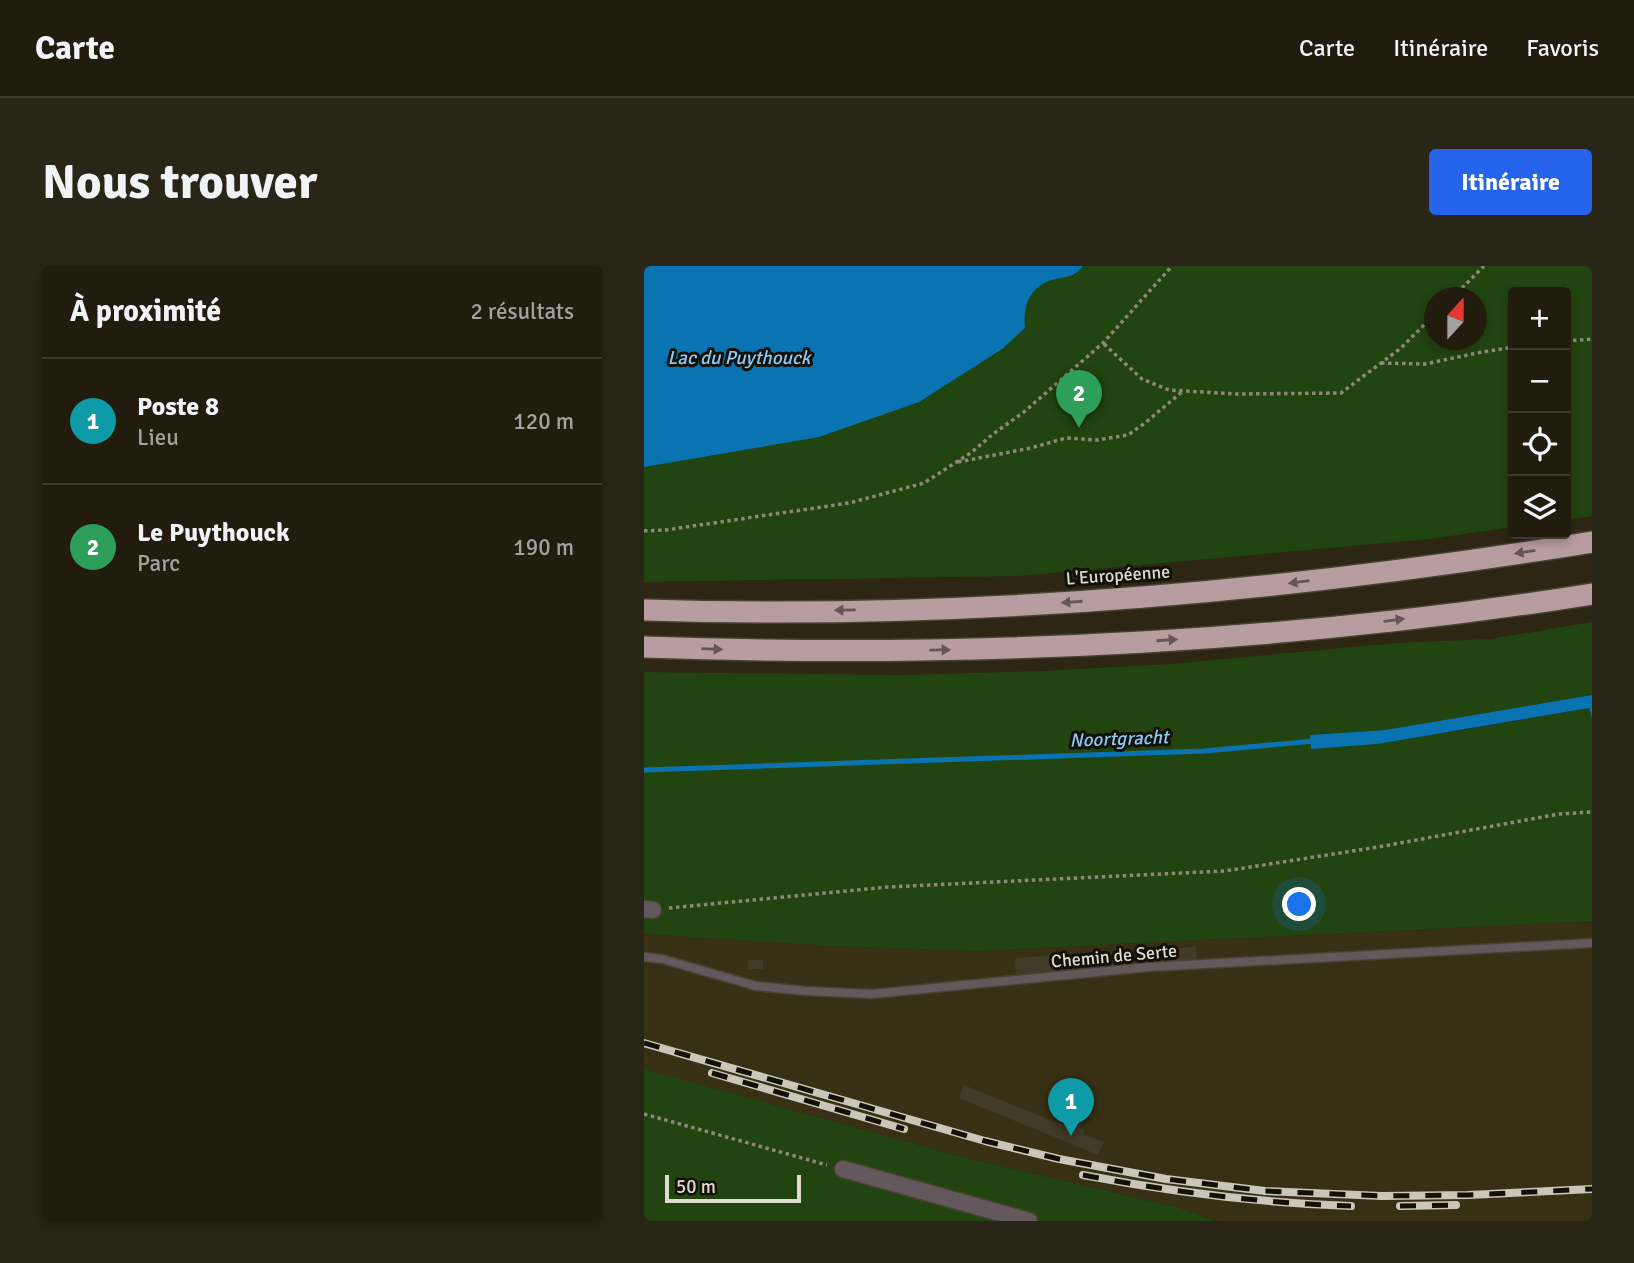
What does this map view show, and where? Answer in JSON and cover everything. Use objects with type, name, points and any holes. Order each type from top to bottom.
[{"type":"highway","name":"L'Européenne","points":[[644,610],[884,610],[1097,600],[1347,577],[1592,542]]},
{"type":"highway","points":[[644,647],[870,651],[1129,643],[1387,621],[1592,594]]},
{"type":"street","points":[[843,1169],[1029,1221]]},
{"type":"lane","name":"Chemin de Serte","points":[[644,957],[662,959],[756,986],[872,994],[1149,967],[1592,943]]},
{"type":"path","points":[[644,531],[849,503],[924,483],[1024,412],[1103,343],[1172,266]]},
{"type":"path","points":[[1463,287],[1484,266]]},
{"type":"path","points":[[1103,343],[1142,379],[1169,390],[1237,394],[1341,393],[1401,348],[1424,325]]},
{"type":"path","points":[[1571,341],[1592,339]]},
{"type":"path","points":[[1381,363],[1425,364],[1508,348]]},
{"type":"path","points":[[956,462],[1031,448],[1066,438],[1097,440],[1128,435],[1183,391]]},
{"type":"path","points":[[648,909],[888,887],[1225,871],[1378,848],[1559,814],[1592,812]]},
{"type":"path","points":[[644,1114],[843,1169]]},
{"type":"shaded area","points":[[1592,921],[1592,1221],[1217,1221],[1180,1208],[962,1157],[644,1069],[644,934],[828,946],[977,951]]},
{"type":"green space","points":[[644,266],[1592,266],[1592,516],[1571,519],[1571,287],[1508,287],[1508,528],[1430,539],[1018,576],[644,582]]},
{"type":"green space","points":[[1592,622],[1592,695],[1385,730],[1310,735],[1311,749],[1451,732],[1589,708],[1592,718],[1592,921],[977,951],[828,946],[644,934],[644,672],[902,675],[1041,671],[1171,664],[1395,643],[1491,639]]},
{"type":"green space","points":[[644,1069],[962,1157],[1180,1208],[1217,1221],[644,1221]]},
{"type":"water","name":"Lac du Puythouck","points":[[644,266],[1083,266],[1071,276],[1048,281],[1036,289],[1026,307],[1025,328],[1002,349],[919,402],[819,437],[644,467]]},
{"type":"water","points":[[1592,695],[1592,718],[1589,708],[1377,744],[1311,749],[1310,735],[1385,730]]},
{"type":"building","points":[[1196,947],[1197,962],[1174,963],[1173,948]]},
{"type":"building","points":[[1056,955],[1057,972],[1016,974],[1015,958]]},
{"type":"building","points":[[748,960],[763,960],[763,969],[748,969]]},
{"type":"building","points":[[964,1085],[1063,1125],[1070,1122],[1081,1127],[1083,1134],[1104,1142],[1098,1155],[959,1098]]},
{"type":"waterway","name":"Noortgracht","points":[[644,770],[1204,751],[1315,741]]},
{"type":"railway","points":[[644,1043],[985,1141],[1059,1159],[1166,1179],[1265,1191],[1382,1196],[1592,1189]]},
{"type":"railway","points":[[712,1073],[904,1129]]},
{"type":"railway","points":[[1083,1175],[1217,1196],[1351,1206]]},
{"type":"railway","points":[[1400,1206],[1456,1205]]},
{"type":"place","name":"Le Puythouck","points":[[1079,428]]},
{"type":"place","name":"Poste 8","points":[[1071,1136]]}]
